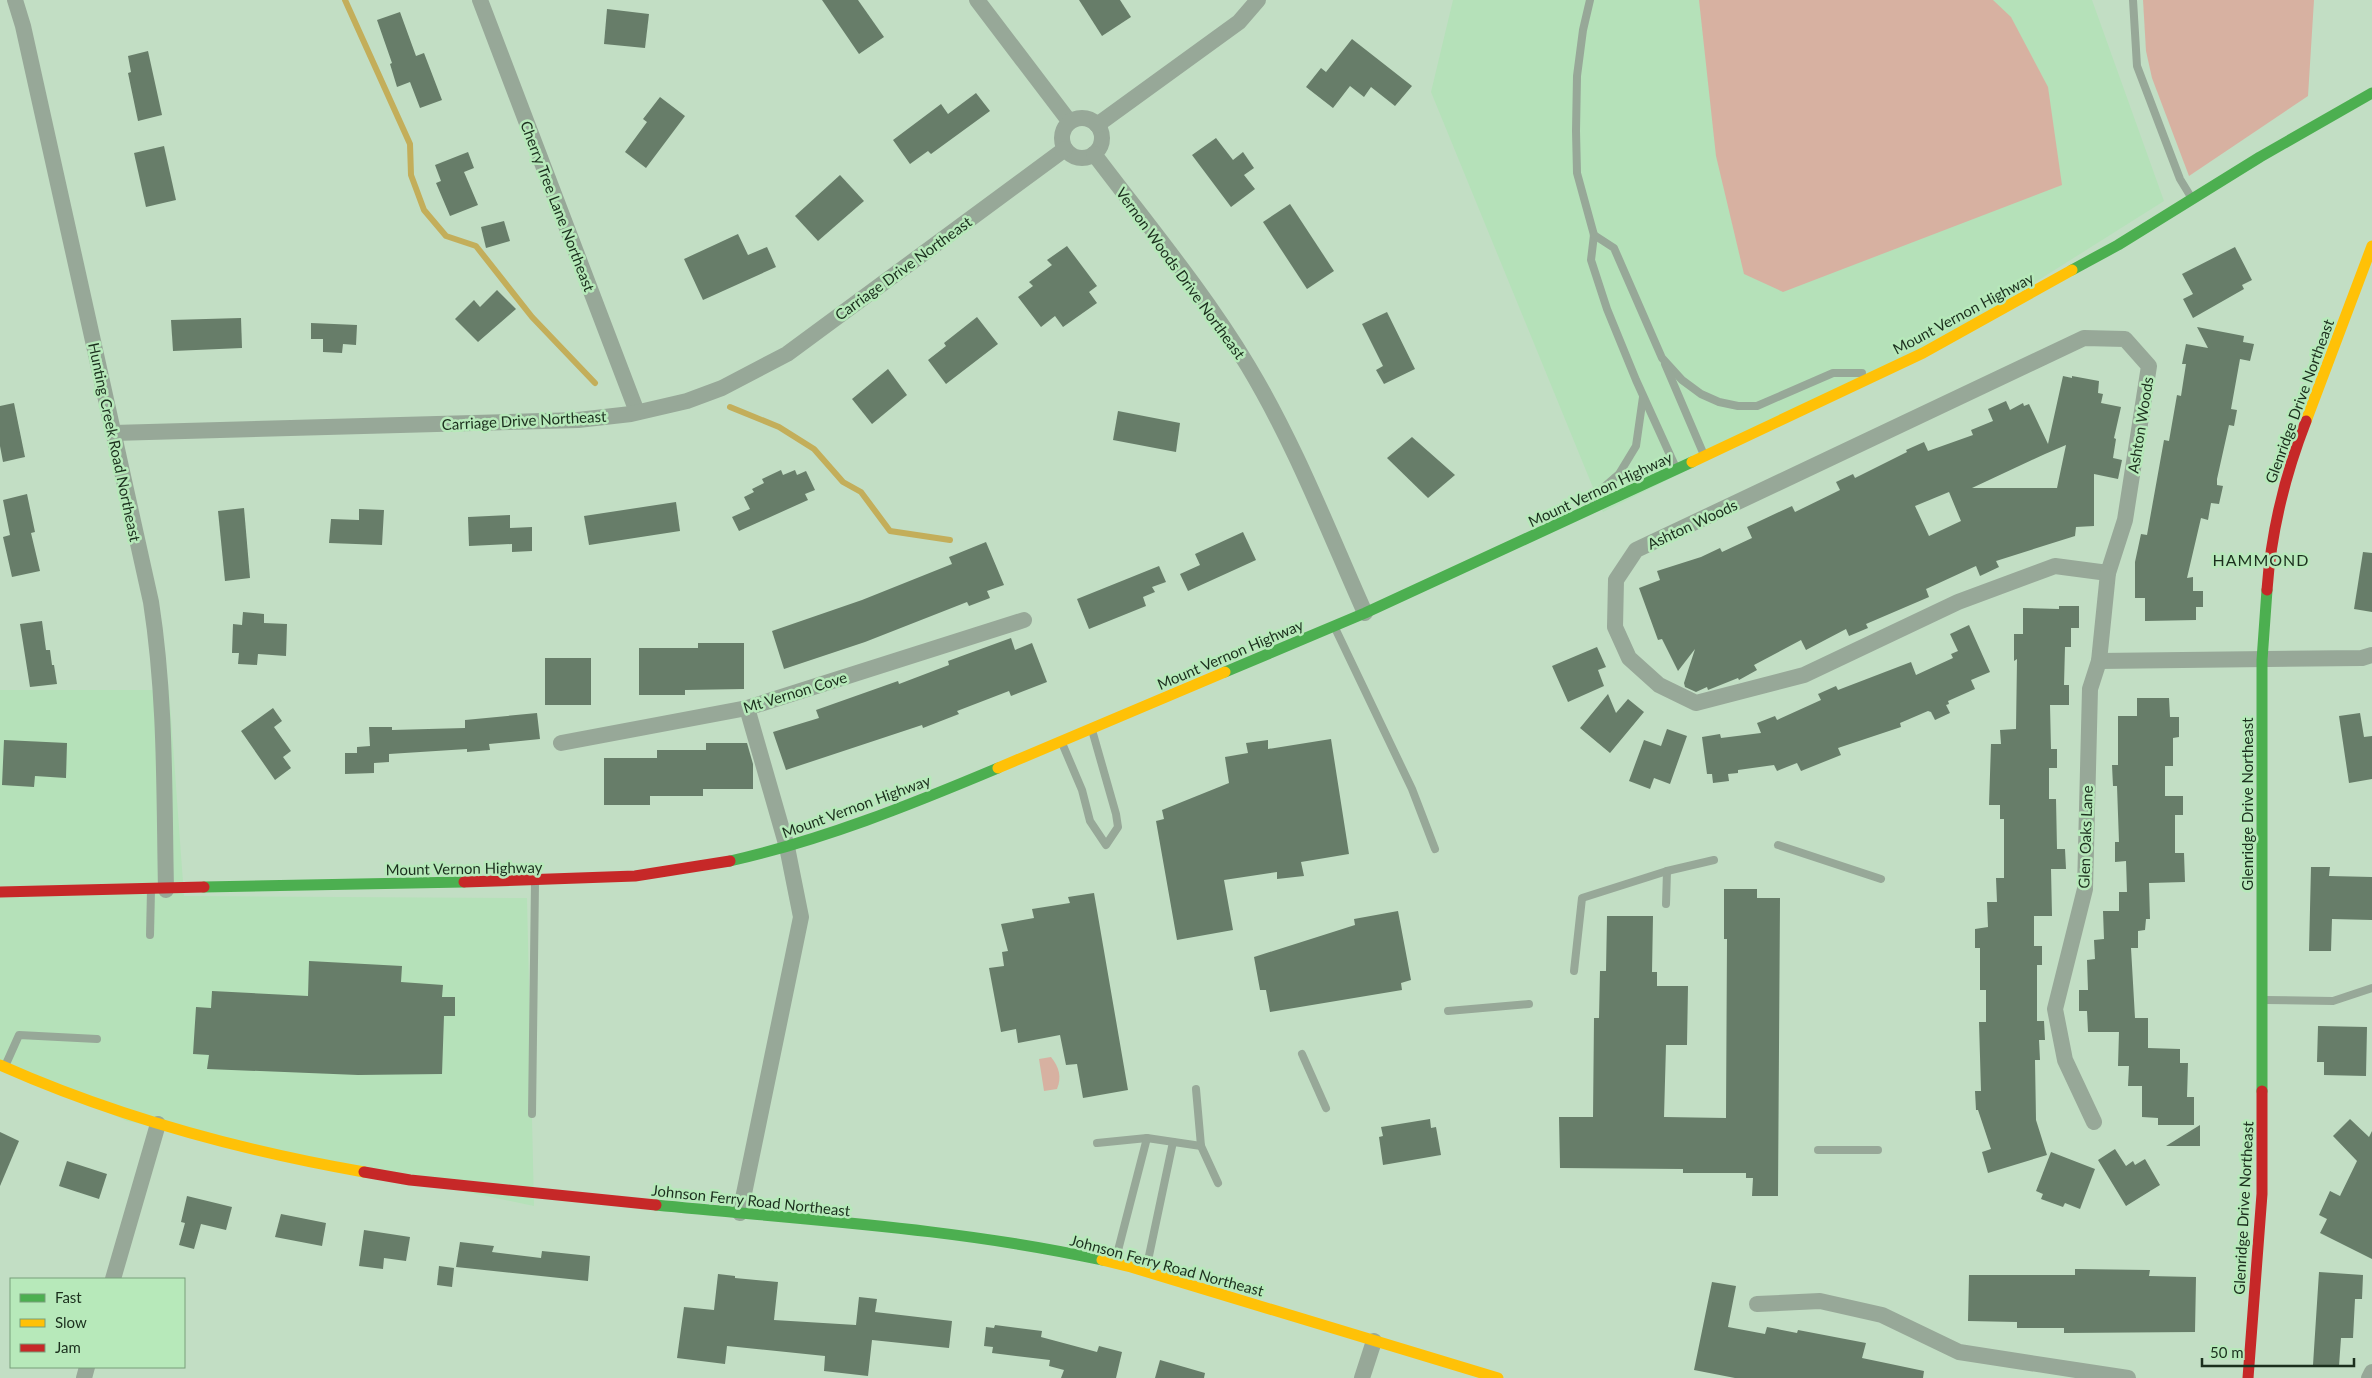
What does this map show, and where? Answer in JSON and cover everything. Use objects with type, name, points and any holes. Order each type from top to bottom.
[{"type":"street","name":"Hunting Creek Road Northeast","points":[[15,0],[23,26],[113,433],[150,602],[159,654],[162,703],[158,890]]},
{"type":"street","name":"Cherry Tree Lane Northeast","points":[[480,0],[637,412]]},
{"type":"street","points":[[977,0],[1069,121]]},
{"type":"street","points":[[1097,125],[1239,22],[1258,0]]},
{"type":"street","name":"Mount Vernon Highway","points":[[0,892],[535,881],[664,873],[749,858],[822,838],[893,812],[1365,613],[1705,457],[1923,353],[2118,245],[2260,157],[2372,93]]},
{"type":"street","points":[[1088,118],[1097,125],[1101,131],[1102,139],[1100,146],[1094,154],[1078,158],[1064,149],[1063,132],[1069,121],[1088,118]]},
{"type":"street","name":"Carriage Drive Northeast","points":[[113,433],[578,420],[637,412],[687,401],[722,388],[787,354],[1064,149]]},
{"type":"street","name":"Vernon Woods Drive Northeast","points":[[1094,154],[1205,300],[1248,366],[1288,441],[1365,613]]},
{"type":"street","name":"Glenridge Drive Northeast","points":[[2248,1378],[2262,1194],[2262,660],[2268,578],[2282,496],[2292,457],[2372,246]]},
{"type":"street","name":"Ashton Woods","points":[[2084,338],[2125,339],[2149,366],[2125,520],[2108,573],[2055,566],[1958,602],[1804,675],[1696,703],[1659,685],[1629,658],[1615,627],[1616,580],[1636,550],[2084,338]]},
{"type":"street","name":"Glen Oaks Lane","points":[[2094,1122],[2065,1060],[2055,1009],[2085,889],[2090,689],[2100,662],[2108,573]]},
{"type":"street","name":"Mt Vernon Cove","points":[[561,743],[747,708],[1024,620]]},
{"type":"street","points":[[2100,662],[2362,658],[2372,655]]},
{"type":"street","points":[[740,1213],[801,916],[787,847],[747,708]]},
{"type":"street","name":"Johnson Ferry Road Northeast","points":[[3,1066],[50,1086],[158,1124],[280,1157],[410,1180],[971,1237],[1038,1246],[1146,1272],[1498,1378]]},
{"type":"street","points":[[113,1278],[158,1124]]},
{"type":"street","points":[[1757,1304],[1820,1301],[1882,1315],[1959,1352],[2128,1378]]},
{"type":"street","points":[[1362,1378],[1374,1341]]},
{"type":"street","points":[[2369,1378],[2372,1372]]},
{"type":"lane","points":[[1590,0],[1582,30],[1578,67],[1576,132],[1577,173],[1594,235],[1591,260],[1607,309],[1643,397],[1677,470]]},
{"type":"lane","points":[[2133,0],[2137,66],[2180,179],[2192,199]]},
{"type":"lane","points":[[1594,235],[1614,248],[1705,457]]},
{"type":"lane","points":[[1662,358],[1682,380],[1701,394],[1719,402],[1738,406],[1757,406],[1832,373],[1878,373]]},
{"type":"lane","points":[[1565,522],[1619,474],[1636,446],[1643,397]]},
{"type":"lane","points":[[1334,626],[1412,789],[1435,849]]},
{"type":"lane","points":[[1061,741],[1082,790],[1090,821],[1106,845],[1118,827],[1092,729]]},
{"type":"lane","points":[[1778,845],[1881,879]]},
{"type":"lane","points":[[1574,970],[1582,898],[1667,871],[1714,860]]},
{"type":"lane","points":[[1666,904],[1667,871]]},
{"type":"lane","points":[[532,1114],[535,881]]},
{"type":"lane","points":[[150,935],[158,890]]},
{"type":"lane","points":[[2263,1000],[2333,1000],[2372,988]]},
{"type":"lane","points":[[1448,1011],[1528,1004]]},
{"type":"lane","points":[[3,1066],[19,1035],[97,1039]]},
{"type":"lane","points":[[1302,1054],[1326,1108]]},
{"type":"lane","points":[[1196,1089],[1201,1146],[1218,1183]]},
{"type":"lane","points":[[1097,1143],[1147,1138],[1201,1146]]},
{"type":"lane","points":[[1115,1264],[1147,1138]]},
{"type":"lane","points":[[1146,1272],[1173,1142]]},
{"type":"lane","points":[[1818,1150],[1878,1150]]},
{"type":"shaded area","points":[[1453,0],[2092,0],[2164,201],[1923,353],[1603,512],[1431,92]]},
{"type":"shaded area","points":[[1699,0],[1993,0],[2011,17],[2048,87],[2062,185],[1783,292],[1744,274],[1716,156]]},
{"type":"shaded area","points":[[2143,0],[2314,0],[2308,96],[2189,176],[2152,78],[2146,51]]},
{"type":"shaded area","points":[[0,690],[169,690],[184,896],[527,898],[534,1206],[127,1121],[0,1065]]},
{"type":"shaded area","points":[[1051,1057],[1059,1072],[1059,1085],[1057,1089],[1044,1091],[1039,1059]]},
{"type":"building","points":[[822,0],[858,0],[884,37],[859,54]]},
{"type":"building","points":[[1079,0],[1120,0],[1131,17],[1102,36]]},
{"type":"building","points":[[607,9],[649,14],[645,48],[604,44]]},
{"type":"building","points":[[400,12],[416,56],[424,53],[442,100],[420,108],[410,82],[397,87],[390,64],[392,63],[377,20]]},
{"type":"building","points":[[1352,39],[1412,86],[1395,106],[1371,87],[1364,97],[1350,86],[1333,108],[1306,87],[1321,68],[1326,72]]},
{"type":"building","points":[[148,51],[162,115],[138,121],[128,73],[131,72],[128,56]]},
{"type":"building","points":[[976,93],[990,111],[931,154],[928,151],[910,164],[893,140],[941,104],[948,114]]},
{"type":"building","points":[[660,97],[685,116],[646,168],[625,152],[647,122],[643,119]]},
{"type":"building","points":[[1216,138],[1233,160],[1243,152],[1254,168],[1244,175],[1255,189],[1231,207],[1192,155]]},
{"type":"building","points":[[164,146],[176,200],[146,207],[134,153]]},
{"type":"building","points":[[468,152],[474,168],[464,172],[478,205],[450,216],[436,183],[441,181],[435,165]]},
{"type":"building","points":[[840,175],[864,201],[818,241],[795,216]]},
{"type":"building","points":[[1290,204],[1334,271],[1307,289],[1263,222]]},
{"type":"building","points":[[504,221],[510,241],[486,248],[481,227]]},
{"type":"building","points":[[738,234],[748,255],[767,247],[776,267],[703,300],[684,259]]},
{"type":"building","points":[[1067,246],[1097,286],[1089,292],[1097,303],[1063,327],[1055,316],[1041,327],[1018,297],[1033,286],[1029,282],[1052,265],[1047,260]]},
{"type":"building","points":[[2235,247],[2252,280],[2242,285],[2244,289],[2193,318],[2183,299],[2193,294],[2182,274]]},
{"type":"building","points":[[497,290],[516,309],[478,342],[455,319],[474,300],[480,307]]},
{"type":"building","points":[[1387,312],[1415,369],[1384,384],[1376,370],[1383,366],[1362,324]]},
{"type":"building","points":[[977,317],[998,344],[946,384],[928,360],[946,346],[944,343]]},
{"type":"building","points":[[241,318],[242,348],[173,351],[171,320]]},
{"type":"building","points":[[311,323],[357,325],[356,345],[343,344],[342,353],[323,352],[323,339],[311,339]]},
{"type":"building","points":[[2197,327],[2244,336],[2243,342],[2254,344],[2250,361],[2240,359],[2231,409],[2237,410],[2234,426],[2229,425],[2217,479],[2217,485],[2223,486],[2219,504],[2211,503],[2208,520],[2201,518],[2187,578],[2193,577],[2193,591],[2203,591],[2203,607],[2196,607],[2196,620],[2145,621],[2145,598],[2135,598],[2135,562],[2141,534],[2147,535],[2164,440],[2169,441],[2177,395],[2181,396],[2186,364],[2182,364],[2186,344],[2208,348]]},
{"type":"building","points":[[888,369],[907,395],[872,424],[852,399]]},
{"type":"building","points":[[2063,376],[2099,381],[2098,393],[2103,394],[2101,403],[2121,407],[2114,438],[2116,439],[2113,458],[2122,460],[2118,479],[2094,474],[2094,526],[2076,527],[2075,536],[1996,561],[1999,567],[1980,576],[1976,566],[1926,589],[1929,597],[1866,624],[1868,628],[1849,636],[1846,629],[1806,650],[1801,640],[1754,665],[1757,670],[1739,680],[1738,678],[1708,690],[1707,687],[1696,692],[1685,687],[1684,683],[1695,649],[1678,671],[1662,639],[1658,640],[1639,588],[1660,580],[1657,571],[1701,557],[1720,548],[1722,552],[1752,538],[1747,527],[1792,506],[1795,512],[1840,490],[1836,482],[1853,474],[1855,478],[1924,442],[1928,451],[1973,435],[1971,430],[1993,421],[1988,409],[2006,401],[2010,410],[2023,403],[2024,406],[2029,404],[2048,444]],"holes":[[[2066,445],[2057,488],[1972,488],[2045,454]],[[1949,492],[1961,521],[1929,536],[1915,506]]]},
{"type":"building","points":[[14,403],[25,457],[3,462],[0,446],[0,406]]},
{"type":"building","points":[[1118,411],[1180,423],[1176,452],[1113,440]]},
{"type":"building","points":[[1412,437],[1455,475],[1428,498],[1387,458]]},
{"type":"building","points":[[781,470],[783,475],[795,470],[797,475],[806,471],[815,490],[805,494],[808,500],[739,531],[732,517],[750,509],[744,497],[754,492],[752,489],[764,483],[762,479]]},
{"type":"building","points":[[27,494],[35,532],[31,533],[40,571],[12,577],[3,537],[10,535],[3,500]]},
{"type":"building","points":[[676,502],[680,531],[589,545],[584,516]]},
{"type":"building","points":[[244,508],[250,578],[225,581],[218,511]]},
{"type":"building","points":[[359,509],[384,510],[382,545],[329,543],[331,519],[359,520]]},
{"type":"building","points":[[510,515],[510,528],[532,527],[532,551],[512,552],[512,544],[469,546],[468,517]]},
{"type":"building","points":[[1243,532],[1256,560],[1188,591],[1180,574],[1200,565],[1195,554]]},
{"type":"building","points":[[986,542],[1004,585],[987,591],[990,598],[969,606],[967,602],[865,642],[784,669],[772,631],[862,600],[952,564],[949,557]]},
{"type":"building","points":[[2363,552],[2372,553],[2372,612],[2354,609]]},
{"type":"building","points":[[1159,566],[1166,582],[1152,587],[1155,592],[1143,597],[1146,606],[1089,629],[1077,599]]},
{"type":"building","points":[[2059,606],[2079,606],[2079,628],[2071,628],[2071,647],[2065,647],[2064,685],[2069,685],[2069,705],[2050,705],[2051,749],[2057,749],[2057,768],[2049,768],[2049,799],[2056,799],[2057,849],[2065,849],[2066,869],[2051,869],[2052,916],[2034,916],[2034,946],[2042,946],[2042,965],[2037,965],[2037,1021],[2044,1021],[2045,1040],[2039,1040],[2040,1060],[2035,1060],[2036,1120],[2047,1155],[1988,1173],[1982,1152],[1991,1149],[1978,1110],[1976,1110],[1975,1091],[1981,1091],[1979,1022],[1986,1022],[1986,990],[1980,990],[1980,948],[1975,948],[1975,929],[1988,927],[1987,902],[1997,902],[1996,878],[2004,878],[2004,819],[2000,819],[2000,805],[1989,805],[1991,744],[2001,744],[2000,730],[2016,729],[2017,659],[2014,661],[2014,634],[2023,634],[2023,608],[2059,609]]},
{"type":"building","points":[[243,612],[264,614],[264,623],[287,624],[286,656],[258,654],[257,665],[238,664],[239,653],[232,653],[233,624],[242,625]]},
{"type":"building","points":[[42,621],[46,650],[50,650],[57,684],[30,687],[20,624]]},
{"type":"building","points":[[1969,625],[1990,672],[1971,680],[1975,689],[1948,701],[1949,704],[1946,705],[1950,713],[1935,720],[1931,712],[1928,711],[1900,723],[1901,727],[1838,748],[1841,755],[1801,771],[1797,763],[1777,771],[1774,765],[1738,770],[1738,773],[1728,774],[1729,781],[1713,783],[1712,774],[1707,774],[1702,737],[1720,734],[1721,738],[1761,733],[1757,723],[1775,716],[1777,720],[1821,700],[1818,694],[1836,686],[1838,690],[1911,662],[1916,675],[1953,658],[1951,654],[1958,651],[1950,634]]},
{"type":"building","points":[[1011,638],[1015,650],[1032,643],[1047,682],[1011,696],[1009,691],[957,711],[959,714],[923,728],[922,725],[786,770],[773,732],[819,718],[816,710],[898,681],[899,684],[949,665],[948,661]]},
{"type":"building","points":[[698,643],[744,643],[744,689],[685,690],[685,695],[639,695],[639,648],[698,648]]},
{"type":"building","points":[[1597,647],[1606,667],[1598,670],[1604,686],[1568,702],[1552,666]]},
{"type":"building","points":[[545,658],[591,658],[591,705],[545,705]]},
{"type":"building","points":[[1608,694],[1616,713],[1628,699],[1644,712],[1610,753],[1580,728]]},
{"type":"building","points":[[2137,698],[2169,698],[2170,717],[2179,717],[2179,737],[2173,738],[2173,766],[2165,766],[2165,796],[2183,796],[2183,815],[2175,815],[2175,853],[2184,853],[2185,882],[2149,883],[2150,919],[2146,919],[2145,930],[2138,931],[2138,948],[2131,948],[2135,1018],[2148,1018],[2148,1048],[2180,1049],[2180,1063],[2188,1063],[2187,1097],[2194,1097],[2194,1125],[2158,1125],[2158,1118],[2142,1117],[2142,1086],[2128,1086],[2129,1066],[2118,1066],[2119,1032],[2088,1032],[2087,1011],[2079,1011],[2079,990],[2088,990],[2087,960],[2095,959],[2094,940],[2104,939],[2103,911],[2119,911],[2119,892],[2127,892],[2126,861],[2115,862],[2115,842],[2119,842],[2117,786],[2113,786],[2112,765],[2118,765],[2118,716],[2137,716]]},
{"type":"building","points":[[273,708],[282,721],[274,727],[291,751],[283,757],[291,768],[275,780],[241,731]]},
{"type":"building","points":[[537,713],[540,739],[489,744],[490,750],[467,752],[467,749],[389,754],[389,762],[374,763],[374,773],[345,774],[345,753],[357,753],[357,747],[370,746],[369,727],[392,727],[392,730],[465,728],[465,720]]},
{"type":"building","points":[[2360,713],[2364,737],[2372,736],[2372,779],[2349,783],[2339,716]]},
{"type":"building","points":[[1667,729],[1687,736],[1670,784],[1654,778],[1650,789],[1629,781],[1644,740],[1661,746]]},
{"type":"building","points":[[1331,739],[1349,854],[1301,862],[1304,876],[1277,879],[1277,872],[1224,880],[1233,930],[1177,940],[1156,821],[1164,819],[1162,810],[1229,783],[1225,757],[1248,753],[1246,743],[1268,740],[1268,749]]},
{"type":"building","points":[[4,740],[67,743],[66,778],[35,776],[34,787],[2,785]]},
{"type":"building","points":[[706,743],[747,743],[753,764],[753,789],[703,789],[703,796],[650,796],[650,805],[604,805],[604,758],[657,758],[657,750],[706,750]]},
{"type":"building","points":[[2311,867],[2330,867],[2329,876],[2372,877],[2372,920],[2332,919],[2331,951],[2309,951]]},
{"type":"building","points":[[1724,889],[1757,889],[1757,898],[1780,898],[1778,1196],[1752,1196],[1753,1178],[1746,1178],[1746,1173],[1683,1173],[1683,1169],[1560,1168],[1559,1117],[1593,1117],[1594,1018],[1599,1018],[1600,971],[1606,971],[1607,916],[1653,916],[1652,972],[1657,972],[1657,986],[1688,986],[1687,1045],[1666,1045],[1664,1117],[1726,1118],[1727,939],[1724,939]]},
{"type":"building","points":[[1094,893],[1128,1090],[1083,1098],[1077,1064],[1066,1065],[1060,1035],[1018,1043],[1016,1029],[1001,1032],[989,968],[1004,966],[1002,952],[1008,951],[1001,924],[1034,918],[1032,909],[1070,903],[1068,897]]},
{"type":"building","points":[[1398,911],[1411,980],[1401,983],[1402,990],[1270,1012],[1266,990],[1260,990],[1254,957],[1355,925],[1354,919]]},
{"type":"building","points":[[309,961],[402,966],[401,982],[443,985],[442,997],[455,997],[455,1016],[444,1016],[442,1074],[358,1075],[207,1069],[209,1055],[193,1054],[196,1007],[211,1008],[212,991],[308,996]]},
{"type":"building","points":[[2318,1026],[2367,1027],[2366,1076],[2324,1075],[2324,1062],[2317,1062]]},
{"type":"building","points":[[1430,1119],[1431,1128],[1436,1127],[1441,1155],[1383,1165],[1379,1137],[1383,1136],[1381,1127]]},
{"type":"building","points":[[2350,1119],[2369,1137],[2372,1131],[2372,1259],[2320,1233],[2327,1219],[2319,1215],[2330,1191],[2340,1196],[2357,1161],[2333,1136]]},
{"type":"building","points":[[2200,1125],[2200,1146],[2166,1146]]},
{"type":"building","points":[[0,1132],[19,1141],[0,1186]]},
{"type":"building","points":[[2115,1149],[2126,1166],[2133,1161],[2135,1165],[2145,1159],[2160,1185],[2126,1206],[2098,1160]]},
{"type":"building","points":[[2051,1152],[2095,1169],[2080,1209],[2065,1203],[2063,1207],[2041,1199],[2043,1194],[2036,1191]]},
{"type":"building","points":[[67,1161],[107,1174],[99,1199],[59,1186]]},
{"type":"building","points":[[187,1196],[232,1207],[226,1230],[201,1224],[194,1249],[179,1245],[185,1223],[181,1222]]},
{"type":"building","points":[[281,1214],[326,1223],[322,1246],[275,1237]]},
{"type":"building","points":[[364,1230],[410,1237],[406,1261],[384,1258],[383,1269],[359,1266]]},
{"type":"building","points":[[460,1242],[494,1246],[492,1252],[541,1258],[542,1251],[590,1256],[588,1281],[456,1267]]},
{"type":"building","points":[[439,1266],[454,1268],[452,1287],[437,1285]]},
{"type":"building","points":[[2075,1269],[2150,1270],[2149,1276],[2196,1277],[2195,1332],[2064,1333],[2064,1328],[2017,1328],[2017,1322],[1968,1321],[1969,1275],[2075,1275]]},
{"type":"building","points":[[2319,1272],[2363,1275],[2362,1299],[2355,1299],[2353,1338],[2341,1338],[2339,1366],[2313,1365]]},
{"type":"building","points":[[718,1274],[735,1276],[735,1278],[778,1282],[774,1320],[856,1325],[859,1297],[877,1299],[875,1312],[952,1321],[949,1348],[872,1340],[868,1376],[824,1371],[825,1356],[727,1346],[725,1364],[677,1358],[684,1307],[714,1310]]},
{"type":"building","points":[[1712,1282],[1736,1286],[1728,1327],[1765,1334],[1767,1327],[1797,1333],[1798,1330],[1866,1343],[1862,1358],[1924,1371],[1923,1378],[1735,1378],[1694,1370]]},
{"type":"building","points":[[995,1325],[1042,1331],[1041,1337],[1097,1352],[1099,1346],[1122,1352],[1116,1378],[1061,1378],[1064,1370],[1049,1366],[1050,1360],[992,1353],[993,1347],[984,1346],[986,1327],[994,1328]]},
{"type":"building","points":[[1160,1360],[1205,1373],[1204,1378],[1155,1378]]},
{"type":"waterway","points":[[345,0],[410,144],[411,175],[424,210],[446,236],[476,246],[532,317],[595,383]]},
{"type":"waterway","points":[[730,407],[779,427],[814,449],[843,482],[861,492],[890,531],[950,540]]},
{"type":"traffic: fast","points":[[2072,270],[2118,245],[2260,157],[2372,93]]},
{"type":"traffic: fast","points":[[1225,672],[1365,613],[1692,462]]},
{"type":"traffic: fast","points":[[2262,1091],[2262,660],[2267,590]]},
{"type":"traffic: fast","points":[[730,861],[799,843],[832,832],[899,808],[998,768]]},
{"type":"traffic: fast","points":[[204,887],[464,882]]},
{"type":"traffic: fast","points":[[656,1205],[936,1232],[1047,1249],[1102,1260]]},
{"type":"traffic: slow","points":[[2306,421],[2372,246]]},
{"type":"traffic: slow","points":[[1692,462],[1923,353],[2072,270]]},
{"type":"traffic: slow","points":[[998,768],[1225,672]]},
{"type":"traffic: slow","points":[[0,1065],[89,1101],[179,1130],[270,1153],[364,1172]]},
{"type":"traffic: slow","points":[[1102,1260],[1131,1267],[1498,1378]]},
{"type":"traffic: jam","points":[[2267,590],[2280,504],[2298,441],[2306,421]]},
{"type":"traffic: jam","points":[[464,882],[635,876],[730,861]]},
{"type":"traffic: jam","points":[[0,892],[204,887]]},
{"type":"traffic: jam","points":[[2248,1378],[2262,1194],[2262,1091]]},
{"type":"traffic: jam","points":[[364,1172],[410,1180],[656,1205]]},
{"type":"district","name":"HAMMOND","points":[[2261,559]]}]
